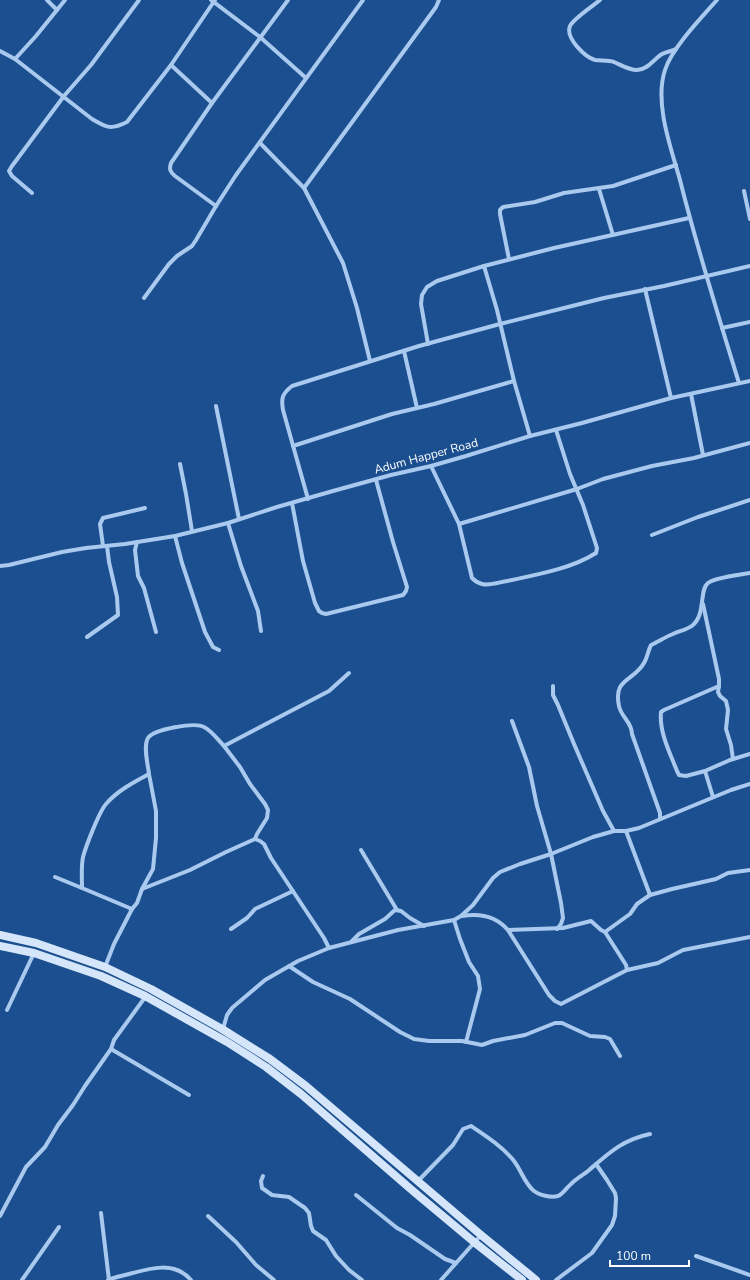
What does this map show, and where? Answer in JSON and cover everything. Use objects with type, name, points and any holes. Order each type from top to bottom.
[{"type":"street","points":[[47,0],[57,10]]},
{"type":"street","points":[[15,59],[65,0]]},
{"type":"street","points":[[32,193],[12,176],[9,171],[64,96],[91,65],[139,0]]},
{"type":"street","points":[[216,206],[170,172],[169,168],[171,162],[212,102],[288,0]]},
{"type":"street","points":[[144,298],[169,264],[177,256],[192,246],[216,206],[363,0]]},
{"type":"street","points":[[304,188],[436,7],[439,0]]},
{"type":"street","points":[[600,0],[572,22],[569,27],[570,36],[574,43],[587,56],[596,60],[612,61],[637,71],[644,69],[662,54],[676,49]]},
{"type":"street","points":[[717,0],[676,49],[665,70],[661,92],[667,135],[689,218],[739,383]]},
{"type":"street","points":[[0,51],[15,59],[92,119],[104,126],[117,128],[127,122],[171,65],[213,1],[260,37],[306,78]]},
{"type":"street","points":[[171,65],[212,102]]},
{"type":"street","points":[[260,143],[304,188],[343,263],[357,308],[370,361]]},
{"type":"street","points":[[509,259],[500,214],[500,210],[503,207],[535,202],[564,193],[599,189],[628,182],[676,165]]},
{"type":"street","points":[[599,189],[613,235]]},
{"type":"street","points":[[744,191],[750,218]]},
{"type":"street","points":[[428,344],[421,304],[422,295],[427,287],[437,281],[509,259],[689,218]]},
{"type":"street","points":[[484,266],[530,436]]},
{"type":"street","points":[[308,499],[281,400],[285,391],[292,386],[370,361],[500,324],[645,289],[750,266]]},
{"type":"street","points":[[645,289],[671,398]]},
{"type":"street","points":[[722,328],[750,322]]},
{"type":"street","points":[[404,351],[416,408]]},
{"type":"street","points":[[293,446],[376,418],[514,381]]},
{"type":"street","name":"Adum Happer Road","points":[[0,566],[9,566],[62,552],[174,536],[228,523],[239,518],[391,475],[431,466],[530,436],[671,398],[750,381]]},
{"type":"street","points":[[691,394],[703,455]]},
{"type":"street","points":[[216,406],[239,518]]},
{"type":"street","points":[[431,466],[459,524],[472,578],[477,582],[484,585],[517,579],[571,565],[596,553],[597,548],[577,489],[570,474],[556,430]]},
{"type":"street","points":[[459,524],[577,489],[611,477],[652,466],[694,458],[750,443]]},
{"type":"street","points":[[180,464],[192,531]]},
{"type":"street","points":[[292,503],[306,574],[318,611],[322,614],[326,614],[403,595],[407,587],[376,480]]},
{"type":"street","points":[[652,535],[698,517],[750,500]]},
{"type":"street","points":[[87,637],[118,615],[117,597],[100,524],[103,518],[145,508]]},
{"type":"street","points":[[228,523],[243,573],[258,611],[261,631]]},
{"type":"street","points":[[174,536],[206,632],[213,647],[220,650]]},
{"type":"street","points":[[138,542],[135,550],[138,576],[144,588],[156,632]]},
{"type":"street","points":[[733,759],[731,745],[726,730],[728,710],[726,701],[718,692],[720,686],[703,602],[703,594],[705,587],[709,582],[750,573]]},
{"type":"street","points":[[660,818],[658,807],[632,734],[631,725],[620,711],[618,703],[618,690],[621,684],[636,673],[645,662],[651,645],[671,634],[685,630],[693,625],[698,618],[703,602]]},
{"type":"street","points":[[224,746],[329,691],[349,674]]},
{"type":"street","points":[[553,686],[553,696],[614,831]]},
{"type":"street","points":[[720,686],[661,712],[661,724],[665,739],[677,771],[679,775],[686,776],[705,771],[733,759],[750,754]]},
{"type":"street","points":[[512,721],[529,767],[537,806],[552,854],[563,918],[557,929]]},
{"type":"street","points":[[105,967],[114,944],[132,909],[137,903],[142,889],[153,869],[156,811],[149,774],[146,745],[148,738],[151,735],[167,729],[203,726],[224,746],[240,768],[265,804],[268,810],[267,818],[255,839],[190,870],[142,889]]},
{"type":"street","points":[[705,771],[713,797]]},
{"type":"street","points":[[82,888],[83,857],[98,816],[105,804],[123,789],[149,774]]},
{"type":"street","points":[[222,1029],[227,1015],[232,1008],[265,980],[289,966],[329,948],[398,930],[454,920],[473,905],[492,878],[500,872],[552,854],[571,845],[614,831],[626,831],[639,828],[660,818],[750,784]]},
{"type":"street","points":[[626,831],[650,895]]},
{"type":"street","points":[[255,839],[264,844],[271,858],[324,938],[329,948]]},
{"type":"street","points":[[361,850],[398,910],[402,911],[410,918],[424,926]]},
{"type":"street","points":[[605,932],[630,914],[637,904],[650,895],[716,879],[728,873],[750,870]]},
{"type":"street","points":[[55,877],[92,891],[132,909]]},
{"type":"street","points":[[231,929],[247,918],[255,909],[293,891]]},
{"type":"street","points":[[352,942],[359,934],[398,910]]},
{"type":"street","points":[[461,916],[486,915],[505,926],[549,995],[555,1002],[561,1004],[627,970],[658,962],[684,950],[750,937]]},
{"type":"street","points":[[454,920],[469,962],[478,976],[480,989],[466,1042]]},
{"type":"street","points":[[508,930],[557,929],[591,921],[605,932],[626,965],[627,970]]},
{"type":"street","points":[[0,935],[36,943],[105,967],[151,989],[222,1029],[270,1060],[306,1086],[417,1182],[536,1280]]},
{"type":"street","points":[[0,946],[34,953],[88,970],[146,996],[218,1037],[266,1067],[301,1094],[474,1242],[522,1280]]},
{"type":"street","points":[[7,1010],[34,953]]},
{"type":"street","points":[[289,966],[314,982],[350,999],[400,1032],[414,1039],[466,1042],[482,1045],[493,1041],[525,1035],[555,1023],[562,1023],[590,1036],[599,1036],[610,1039],[620,1056]]},
{"type":"street","points":[[0,1216],[26,1167],[45,1147],[58,1125],[110,1049],[114,1040],[151,989]]},
{"type":"street","points":[[110,1049],[189,1095]]},
{"type":"street","points":[[417,1182],[453,1145],[462,1129],[467,1126],[471,1126],[496,1144],[514,1160],[534,1191],[541,1195],[557,1196],[615,1148],[639,1136],[650,1134]]},
{"type":"street","points":[[556,1280],[592,1253],[612,1225],[615,1216],[615,1193],[596,1164]]},
{"type":"street","points":[[263,1176],[261,1181],[262,1188],[272,1195],[289,1197],[305,1208],[309,1213],[313,1231],[326,1240],[336,1256],[349,1270],[362,1280]]},
{"type":"street","points":[[356,1195],[397,1228],[445,1259],[456,1263]]},
{"type":"street","points":[[101,1213],[108,1280],[151,1268],[160,1267],[170,1268],[183,1273],[191,1280]]},
{"type":"street","points":[[208,1216],[236,1242],[256,1265],[274,1280]]},
{"type":"street","points":[[22,1280],[59,1227]]},
{"type":"street","points":[[441,1280],[481,1235]]},
{"type":"street","points":[[696,1256],[750,1275]]}]
